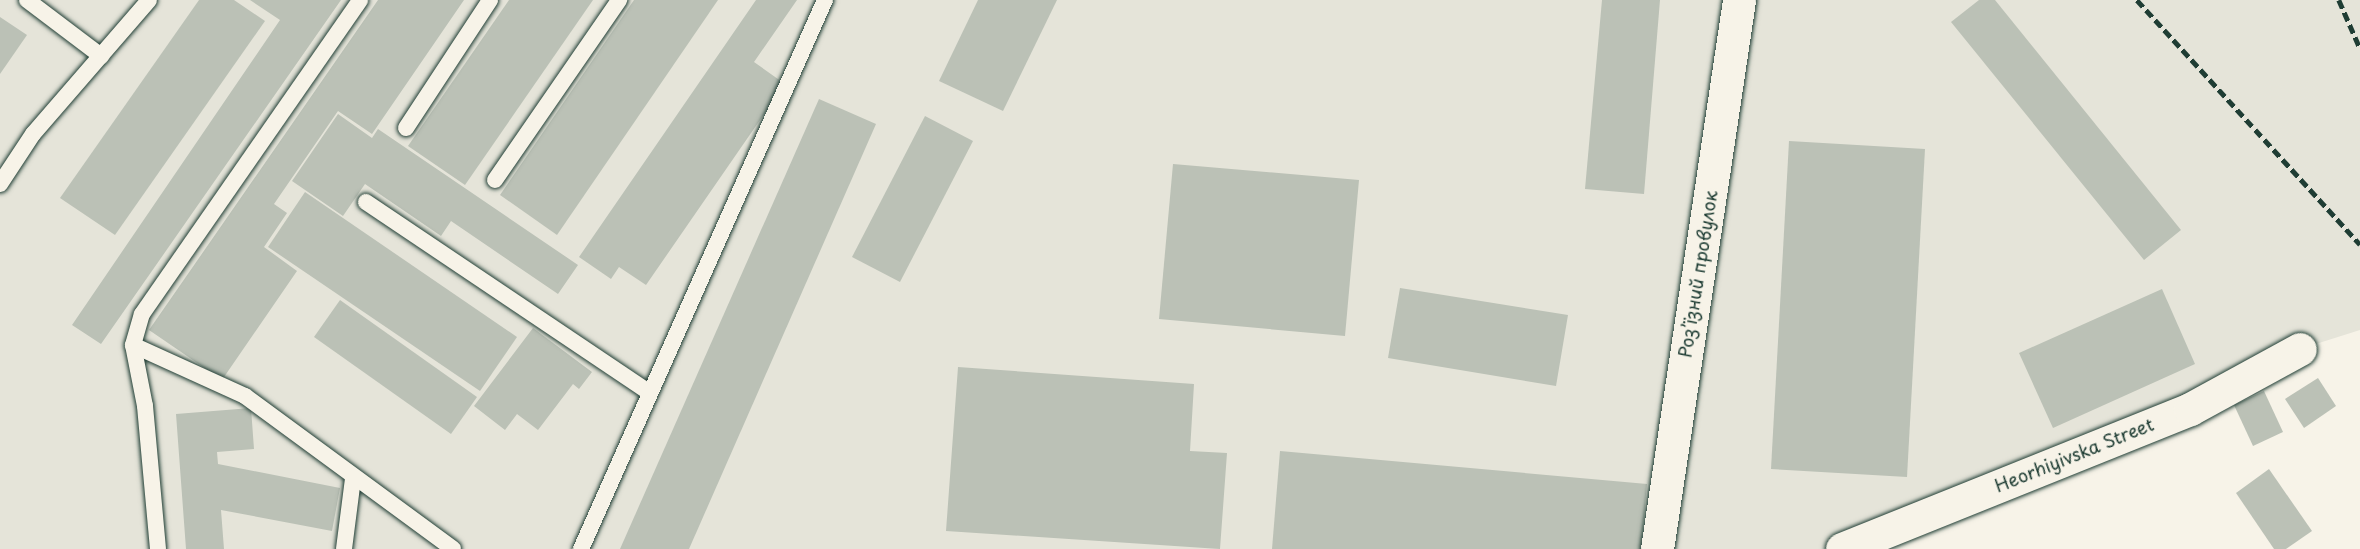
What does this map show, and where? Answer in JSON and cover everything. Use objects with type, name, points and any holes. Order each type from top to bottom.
[{"type":"street","name":"Роз’їзний провулок","points":[[1657,549],[1739,0]]},
{"type":"street","name":"Heorhiyivska Street","points":[[1842,549],[2190,409],[2300,349]]},
{"type":"lane","points":[[27,0],[100,56]]},
{"type":"lane","points":[[0,184],[33,134],[149,0]]},
{"type":"lane","points":[[158,549],[145,406],[133,345],[142,314],[360,0]]},
{"type":"lane","points":[[405,128],[490,0]]},
{"type":"lane","points":[[495,180],[619,0]]},
{"type":"lane","points":[[581,549],[647,391],[825,0]]},
{"type":"lane","points":[[366,202],[647,391]]},
{"type":"lane","points":[[133,345],[245,396],[352,479],[453,549]]},
{"type":"lane","points":[[344,549],[352,479]]},
{"type":"shaded area","points":[[0,0],[2360,0],[2360,330],[2300,349],[1841,549],[0,549]]},
{"type":"building","points":[[199,0],[234,0],[265,21],[115,235],[60,198]]},
{"type":"building","points":[[250,0],[341,0],[101,344],[72,325],[280,20]]},
{"type":"building","points":[[378,0],[464,0],[372,134],[338,111],[274,204],[287,213],[264,247],[297,271],[222,380],[149,330]]},
{"type":"building","points":[[509,0],[593,0],[465,185],[408,146]]},
{"type":"building","points":[[634,0],[718,0],[557,235],[500,195]]},
{"type":"building","points":[[756,0],[797,0],[754,62],[785,84],[646,285],[619,267],[611,279],[579,257]]},
{"type":"building","points":[[978,0],[1057,0],[1003,111],[939,81]]},
{"type":"building","points":[[1602,0],[1660,0],[1644,194],[1585,189]]},
{"type":"building","points":[[1979,0],[1995,0],[2181,230],[2144,260],[1951,22]]},
{"type":"building","points":[[0,17],[27,35],[0,74]]},
{"type":"building","points":[[819,99],[876,124],[689,549],[620,549]]},
{"type":"building","points":[[338,114],[372,138],[378,129],[578,265],[558,294],[451,221],[441,236],[365,184],[343,216],[292,181]]},
{"type":"building","points":[[925,116],[973,141],[900,282],[852,257]]},
{"type":"building","points":[[1789,141],[1925,149],[1907,477],[1771,469]]},
{"type":"building","points":[[1173,164],[1359,180],[1345,336],[1159,319]]},
{"type":"building","points":[[305,192],[517,337],[480,391],[268,247]]},
{"type":"building","points":[[1400,288],[1568,315],[1556,386],[1388,358]]},
{"type":"building","points":[[2162,289],[2195,364],[2053,428],[2019,353]]},
{"type":"building","points":[[340,300],[477,397],[451,434],[314,337]]},
{"type":"building","points":[[533,328],[592,372],[579,389],[573,384],[538,430],[517,414],[505,430],[474,406]]},
{"type":"building","points":[[958,367],[1194,384],[1190,451],[1227,453],[1220,549],[946,531]]},
{"type":"building","points":[[2318,378],[2336,406],[2304,428],[2285,399]]},
{"type":"building","points":[[2264,391],[2283,432],[2253,446],[2234,405]]},
{"type":"building","points":[[251,408],[254,449],[217,452],[218,464],[340,488],[332,531],[221,510],[224,549],[186,549],[176,414]]},
{"type":"building","points":[[1280,451],[1647,484],[1641,549],[1272,549]]},
{"type":"building","points":[[2269,469],[2312,531],[2286,549],[2274,549],[2236,493]]},
{"type":"railway","points":[[2137,0],[2360,244]]},
{"type":"railway","points":[[2339,0],[2360,48]]}]
